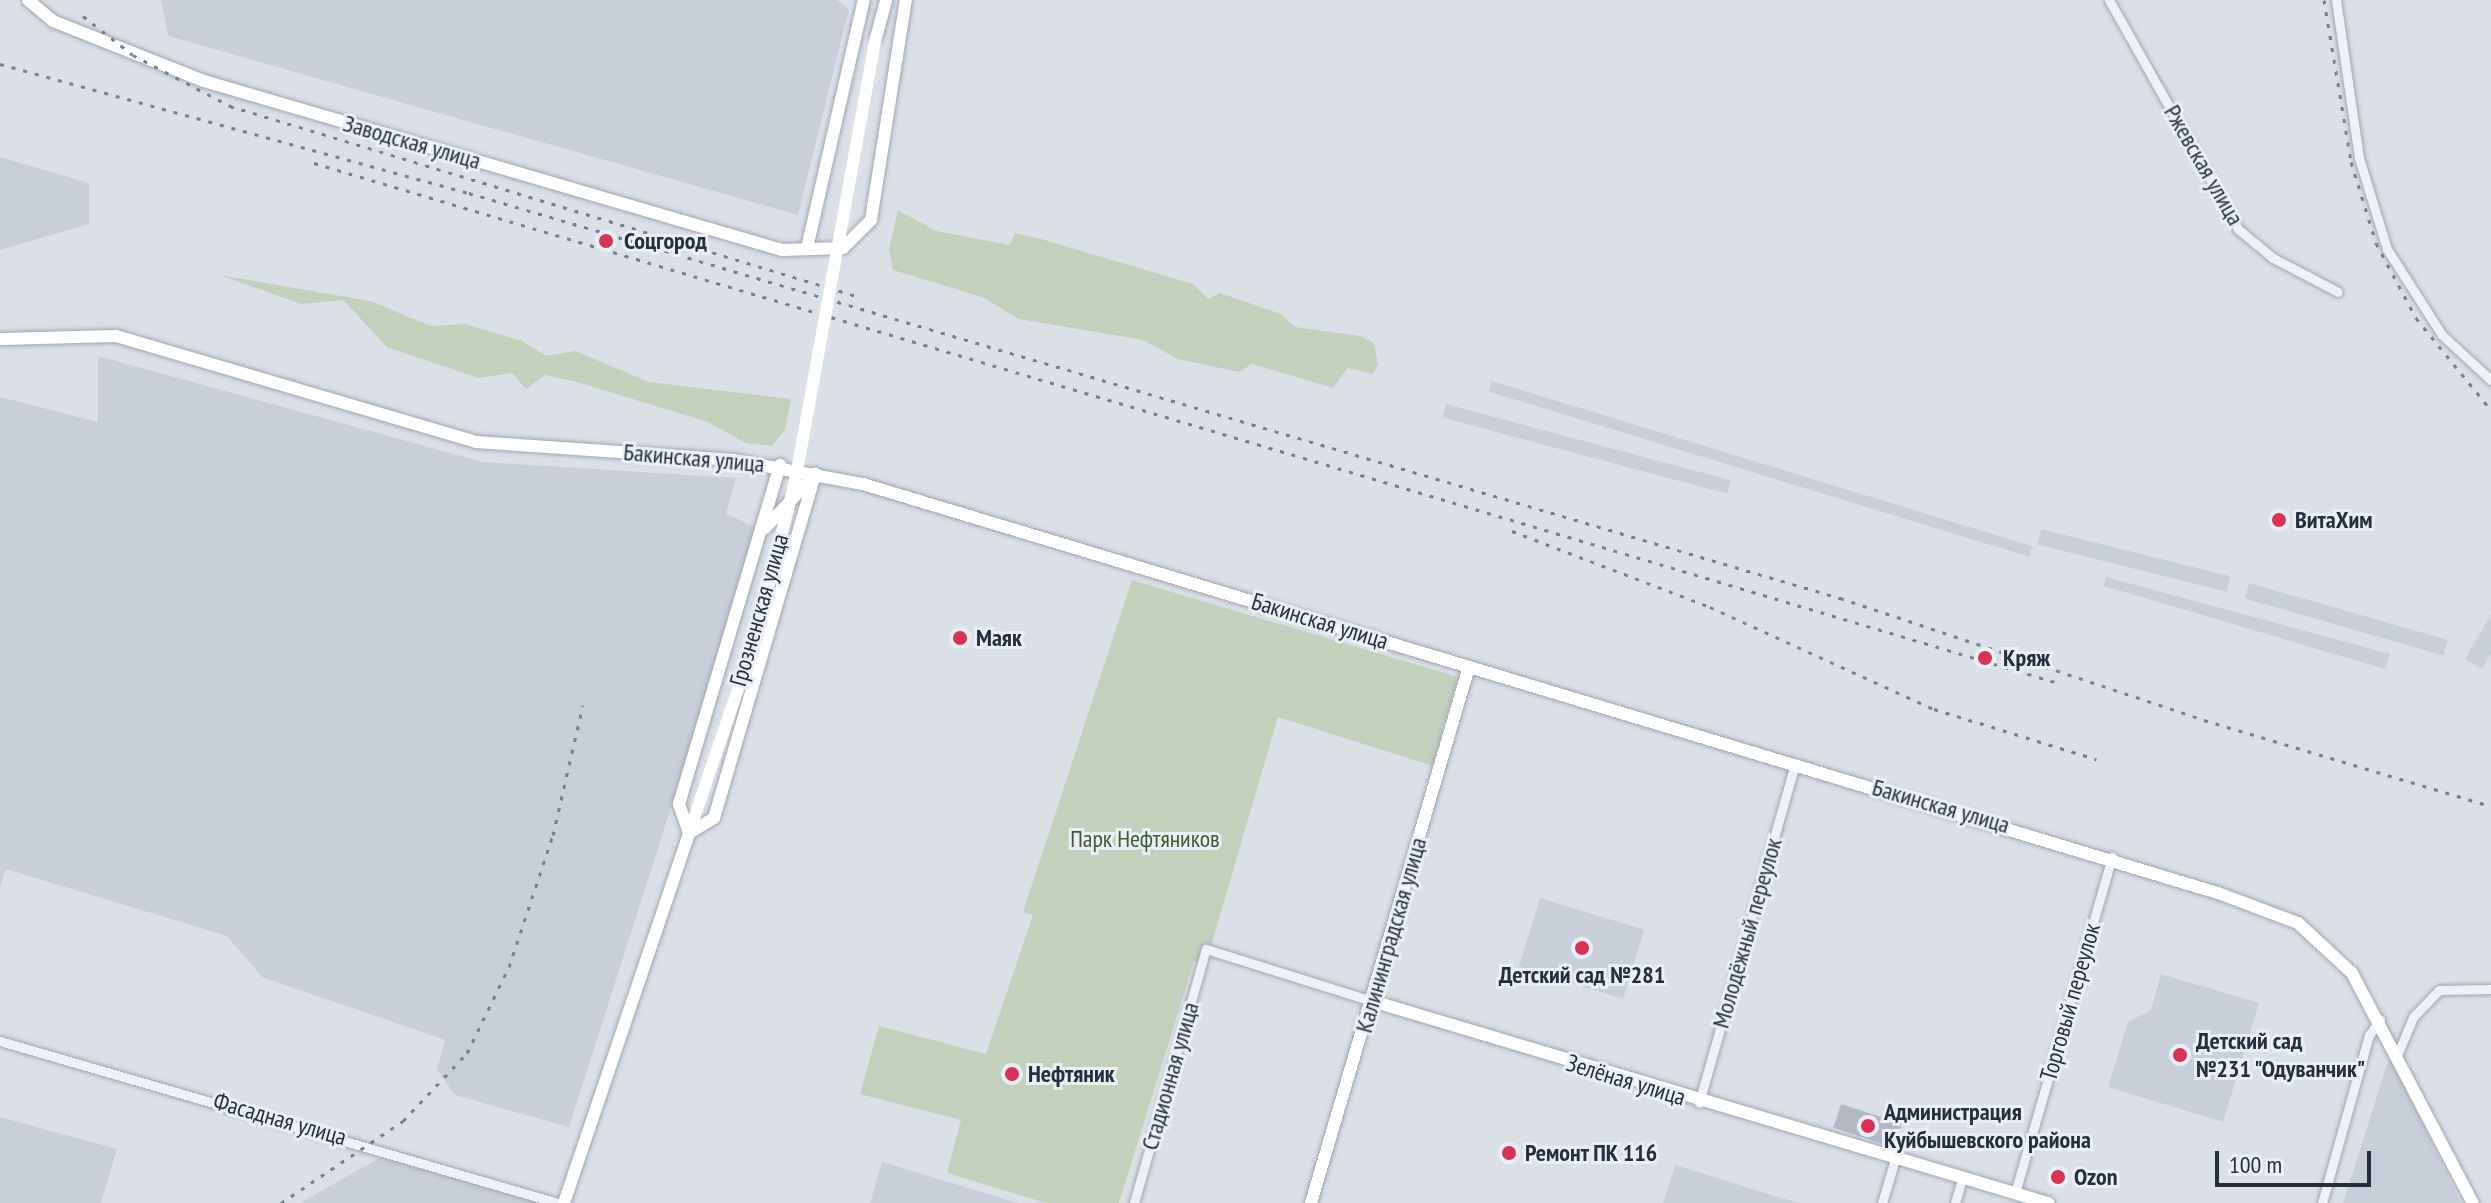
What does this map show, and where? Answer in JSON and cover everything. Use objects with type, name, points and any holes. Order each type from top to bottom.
[{"type":"main road","name":"Заводская улица","points":[[28,0],[53,21],[204,81],[782,250],[843,248],[871,220],[906,0]]},
{"type":"main road","points":[[807,248],[864,0]]},
{"type":"main road","name":"Грозненская улица","points":[[564,1203],[753,645],[795,482],[876,38],[886,0]]},
{"type":"main road","name":"Бакинская улица","points":[[0,339],[116,336],[476,442],[780,465],[2112,857],[2298,923],[2342,962],[2398,1053],[2473,1203]]},
{"type":"main road","points":[[780,465],[764,529],[679,804],[689,833],[714,818],[815,474]]},
{"type":"main road","points":[[764,529],[815,474]]},
{"type":"main road","name":"Калининградская улица","points":[[1311,1203],[1469,667]]},
{"type":"main road","name":"Зелёная улица","points":[[1372,1001],[1699,1103],[2048,1203]]},
{"type":"street","name":"Ржевская улица","points":[[2109,0],[2238,229],[2273,258],[2338,292]]},
{"type":"street","points":[[2336,0],[2359,158],[2387,249],[2442,335],[2491,380]]},
{"type":"street","name":"Молодёжный переулок","points":[[1699,1103],[1795,763]]},
{"type":"street","name":"Торговый переулок","points":[[2015,1193],[2112,857]]},
{"type":"street","name":"Зелёная улица","points":[[1206,949],[1372,1001]]},
{"type":"street","name":"Стадионная улица","points":[[1134,1203],[1206,949]]},
{"type":"street","points":[[2398,1053],[2413,1017],[2439,990],[2491,989]]},
{"type":"street","points":[[2322,1203],[2369,1035],[2380,1020]]},
{"type":"street","name":"Фасадная улица","points":[[0,1041],[558,1203]]},
{"type":"street","points":[[1882,1203],[1895,1159]]},
{"type":"street","points":[[1955,1203],[1962,1178]]},
{"type":"shaded area","points":[[161,0],[837,0],[849,9],[798,215],[168,36]]},
{"type":"shaded area","points":[[0,157],[89,183],[89,224],[0,250]]},
{"type":"shaded area","points":[[98,356],[483,462],[736,478],[726,514],[760,529],[569,1127],[455,1095],[437,1070],[445,1040],[262,977],[227,936],[6,869],[0,887],[0,397],[98,422]]},
{"type":"shaded area","points":[[1492,381],[2032,546],[2029,557],[1489,392]]},
{"type":"shaded area","points":[[1446,404],[1731,480],[1727,494],[1442,418]]},
{"type":"shaded area","points":[[2041,529],[2230,576],[2226,592],[2037,545]]},
{"type":"shaded area","points":[[2106,577],[2390,654],[2385,669],[2104,586]]},
{"type":"shaded area","points":[[2249,583],[2448,640],[2444,655],[2245,598]]},
{"type":"shaded area","points":[[2491,614],[2491,654],[2482,669],[2465,659]]},
{"type":"shaded area","name":"Детский сад №281","points":[[1540,898],[1644,930],[1623,999],[1519,967]]},
{"type":"shaded area","name":"Детский сад №231 \"Одуванчик\"","points":[[2161,974],[2259,1003],[2223,1122],[2108,1087],[2128,1022],[2151,1010]]},
{"type":"shaded area","points":[[2390,1055],[2461,1203],[2343,1203]]},
{"type":"shaded area","points":[[0,1117],[117,1149],[101,1203],[0,1203]]},
{"type":"shaded area","points":[[383,1156],[541,1203],[300,1203]]},
{"type":"shaded area","points":[[882,1162],[1018,1203],[870,1203]]},
{"type":"shaded area","points":[[1675,1165],[1798,1203],[1663,1203]]},
{"type":"green space","points":[[898,210],[936,231],[1010,245],[1015,233],[1041,239],[1193,284],[1209,299],[1220,293],[1281,314],[1295,327],[1360,336],[1374,343],[1378,365],[1372,374],[1348,368],[1333,388],[1252,364],[1239,372],[1178,359],[1143,340],[1019,319],[982,297],[893,270],[889,249]]},
{"type":"green space","points":[[220,275],[370,301],[431,326],[465,324],[522,341],[546,356],[575,351],[649,382],[791,399],[785,430],[772,446],[746,443],[708,422],[577,382],[545,375],[526,389],[512,373],[478,378],[387,347],[343,300],[301,304]]},
{"type":"green space","name":"Парк Нефтяников","points":[[1132,580],[1458,677],[1433,766],[1278,717],[1206,963],[1194,961],[1119,1203],[1046,1203],[947,1173],[961,1120],[860,1094],[879,1026],[986,1054],[1033,915],[1023,912]]},
{"type":"building","name":"Администрация Куйбышевского района","points":[[1841,1104],[1902,1124],[1894,1148],[1833,1128]]},
{"type":"railway","points":[[2324,0],[2351,162],[2376,243],[2416,318],[2491,410]]},
{"type":"railway","points":[[83,16],[133,55],[230,106],[856,296]]},
{"type":"railway","points":[[0,64],[469,193],[1840,598],[2204,720],[2491,806]]},
{"type":"railway","points":[[314,163],[2055,682]]},
{"type":"railway","points":[[1512,531],[1710,607],[1934,709],[2096,759]]},
{"type":"railway","points":[[281,1203],[403,1121],[467,1053],[509,967],[553,835],[583,705]]},
{"type":"place","name":"Соцгород","points":[[606,241]]},
{"type":"place","name":"ВитаХим","points":[[2279,520]]},
{"type":"place","name":"Маяк","points":[[960,638]]},
{"type":"place","name":"Кряж","points":[[1985,658]]},
{"type":"place","name":"Детский сад №281","points":[[1582,948]]},
{"type":"place","name":"Детский сад №231 \"Одуванчик\"","points":[[2180,1055]]},
{"type":"place","name":"Нефтяник","points":[[1012,1074]]},
{"type":"place","name":"Администрация Куйбышевского района","points":[[1868,1126]]},
{"type":"place","name":"Ремонт ПК 116","points":[[1509,1153]]},
{"type":"place","name":"Ozon","points":[[2058,1177]]}]
